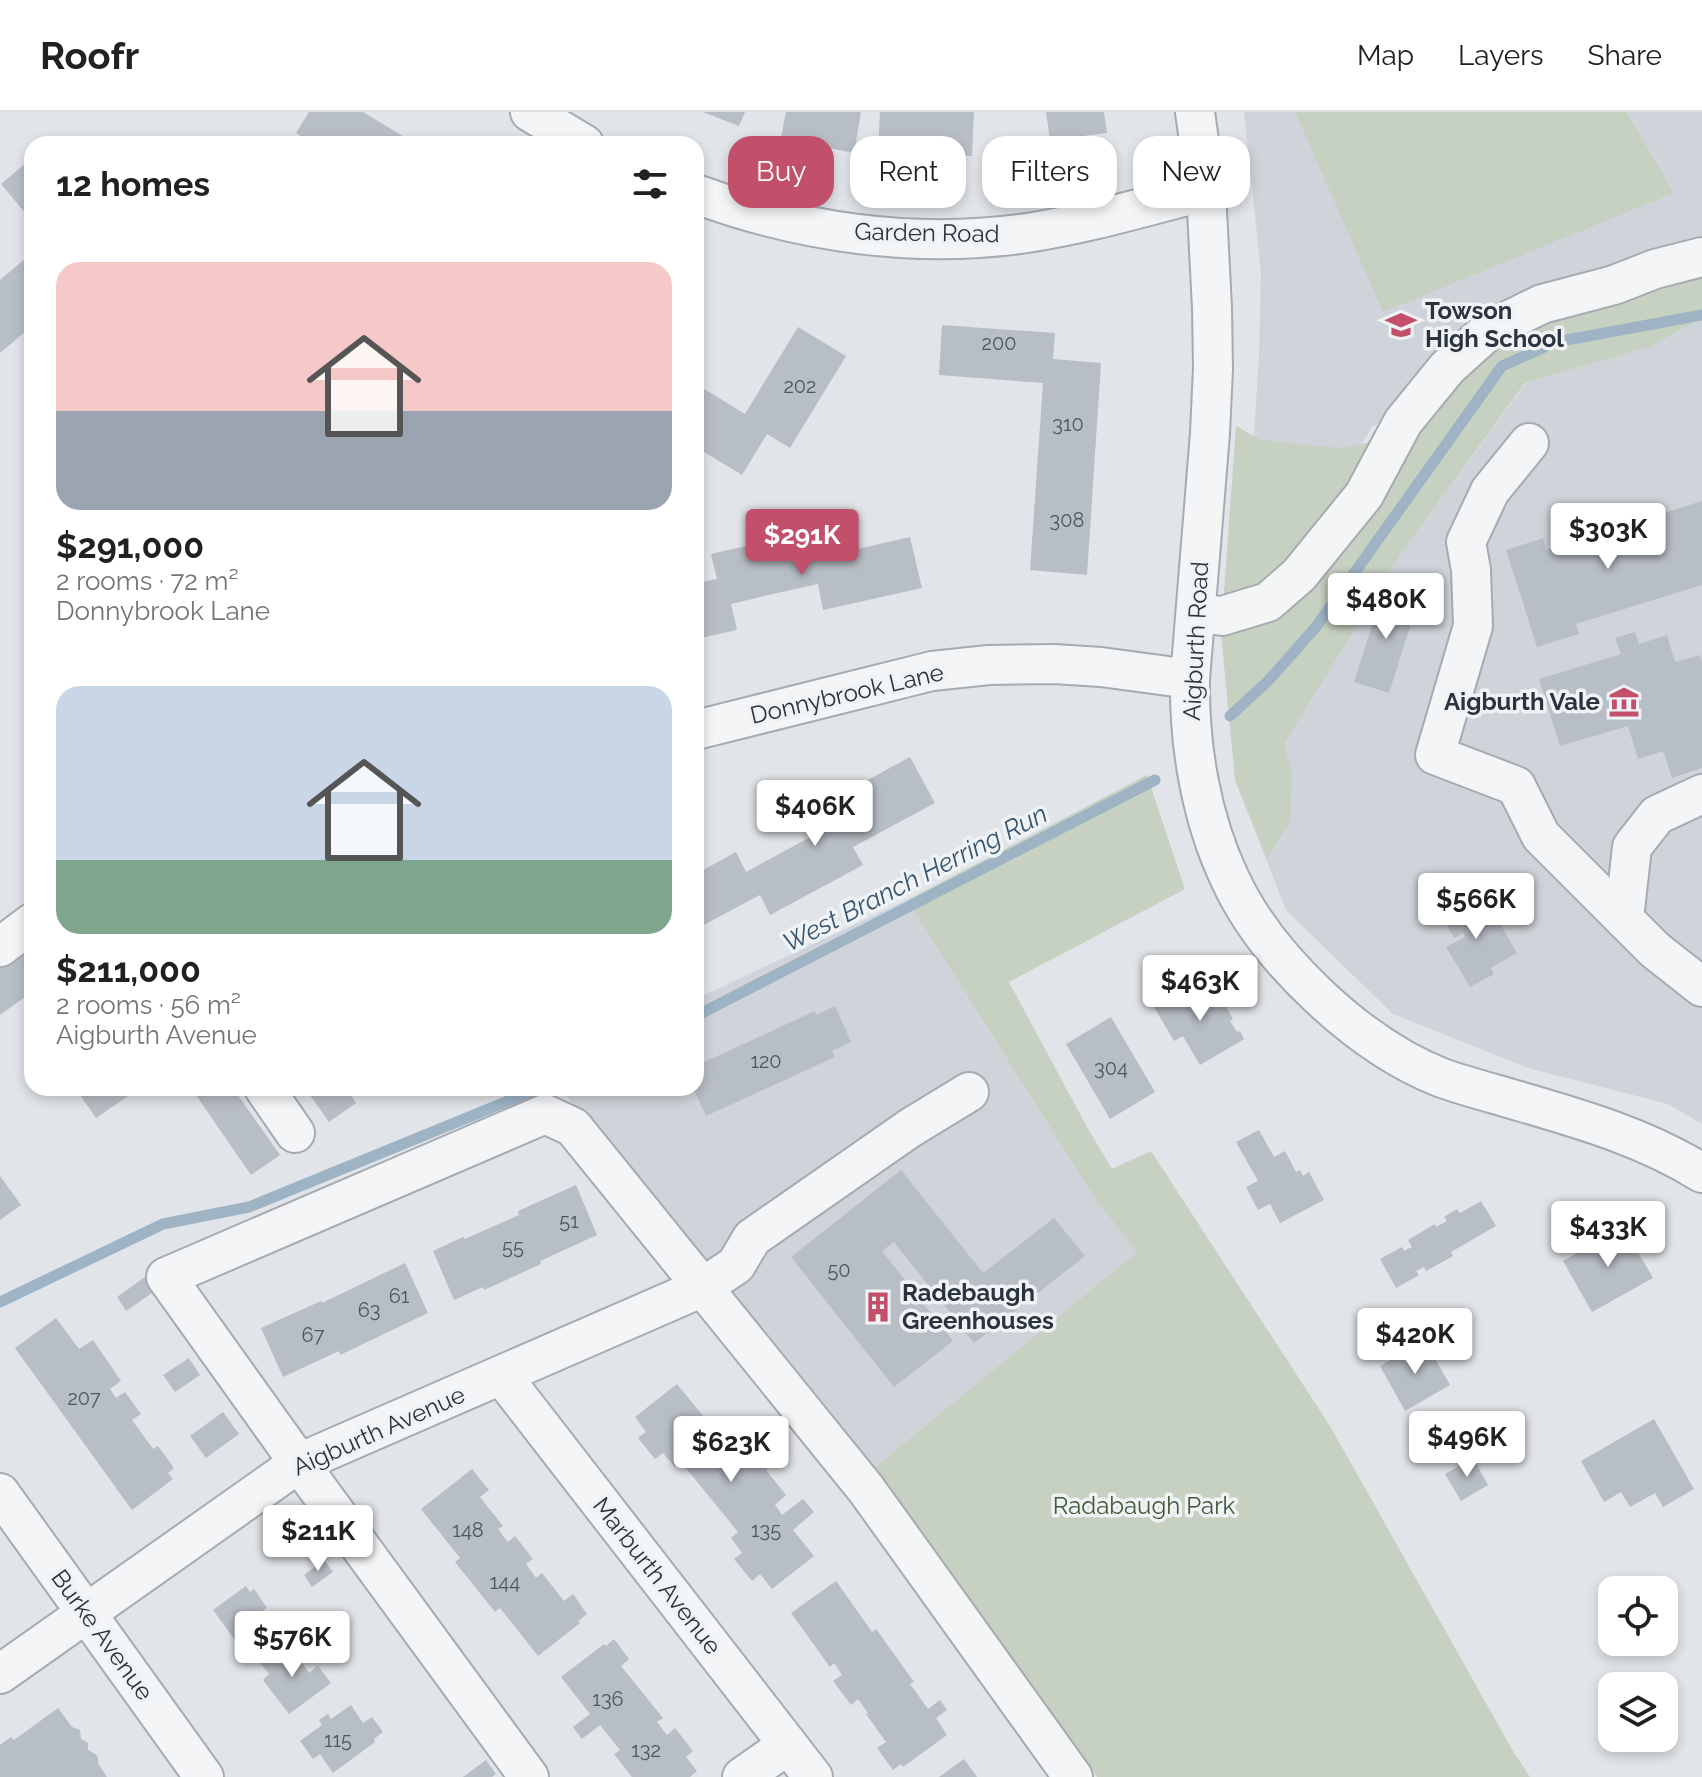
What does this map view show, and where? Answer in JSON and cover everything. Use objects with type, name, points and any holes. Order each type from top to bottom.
[{"type":"street","name":"Aigburth Road","points":[[1195,112],[1198,136]]},
{"type":"street","name":"Garden Road","points":[[704,197],[805,226],[881,236],[935,238],[1030,232],[1133,208]]},
{"type":"street","name":"Aigburth Road","points":[[1207,208],[1213,368],[1190,679],[1191,736],[1218,852],[1231,881],[1248,912],[1293,970],[1366,1037],[1391,1054],[1444,1078],[1599,1125],[1665,1153],[1702,1173]]},
{"type":"street","points":[[1196,613],[1222,616],[1268,602],[1299,575],[1364,495],[1403,422],[1447,368],[1489,330],[1542,304],[1702,257]]},
{"type":"street","points":[[1529,443],[1490,491],[1466,542],[1471,570],[1473,626],[1435,755],[1516,786],[1541,836],[1655,950],[1702,987]]},
{"type":"street","name":"Donnybrook Lane","points":[[704,728],[932,671],[989,665],[1101,667],[1190,679]]},
{"type":"street","points":[[1624,919],[1632,847],[1657,815],[1702,794]]},
{"type":"street","points":[[0,947],[24,929]]},
{"type":"street","name":"Aigburth Avenue","points":[[0,1674],[299,1463],[703,1287],[736,1265],[752,1238],[910,1128],[969,1092]]},
{"type":"street","points":[[270,1096],[295,1133]]},
{"type":"street","points":[[529,1777],[166,1277],[545,1114],[573,1127],[866,1489],[1073,1777]]},
{"type":"street","name":"Marburth Avenue","points":[[502,1376],[813,1777]]},
{"type":"street","name":"Burke Avenue","points":[[0,1493],[204,1777]]},
{"type":"street","points":[[742,1777],[788,1745]]},
{"type":"shaded area","name":"Towson High School","points":[[1244,112],[1702,112],[1702,291],[1457,385],[1372,427],[1329,497],[1249,510],[1261,272],[1250,168],[1250,136],[1247,136]]},
{"type":"shaded area","name":"Aigburth Vale","points":[[1702,318],[1702,1124],[1668,1104],[1528,1068],[1393,1014],[1286,910],[1235,780],[1526,383],[1650,347]]},
{"type":"shaded area","points":[[907,900],[1097,1202],[1137,1252],[870,1471],[566,1096],[704,1096],[704,995]]},
{"type":"green space","points":[[1295,112],[1626,112],[1674,193],[1383,312]]},
{"type":"green space","points":[[1702,276],[1702,318],[1650,347],[1525,383],[1400,555],[1284,744],[1292,773],[1290,821],[1267,859],[1235,780],[1221,633],[1236,426],[1261,440],[1341,448],[1372,442],[1505,331],[1590,304]]},
{"type":"green space","name":"Radabaugh Park","points":[[1147,775],[1185,889],[1009,982],[1112,1169],[1151,1151],[1330,1426],[1530,1777],[1097,1777],[870,1471],[1137,1252],[1097,1202],[907,900]]},
{"type":"building","points":[[309,112],[363,112],[403,136],[301,136],[296,133]]},
{"type":"building","points":[[703,112],[745,112],[739,126]]},
{"type":"building","points":[[786,112],[861,112],[857,136],[850,136],[850,152],[834,149],[834,136],[781,136]]},
{"type":"building","points":[[880,112],[974,112],[972,156],[966,156],[966,136],[879,136]]},
{"type":"building","points":[[1046,112],[1104,112],[1107,133],[1049,136]]},
{"type":"building","points":[[24,165],[24,211],[1,184]]},
{"type":"building","points":[[24,260],[24,333],[0,353],[0,280]]},
{"type":"building","points":[[942,325],[1055,333],[1053,359],[1101,363],[1087,575],[1030,570],[1043,383],[939,375]]},
{"type":"building","points":[[798,327],[846,356],[790,448],[767,434],[742,475],[704,452],[704,389],[745,414]]},
{"type":"building","points":[[1702,501],[1702,585],[1576,624],[1579,634],[1537,647],[1506,550],[1543,538],[1546,550]]},
{"type":"building","points":[[812,531],[819,558],[910,537],[922,588],[823,610],[818,584],[773,594],[731,604],[737,630],[704,637],[704,581],[717,579],[711,554]]},
{"type":"building","points":[[1383,590],[1421,603],[1417,618],[1413,617],[1389,693],[1354,682]]},
{"type":"building","name":"Aigburth Vale","points":[[1635,632],[1639,644],[1667,635],[1675,662],[1700,655],[1702,768],[1672,778],[1663,751],[1638,759],[1628,726],[1560,746],[1539,679],[1621,654],[1615,638]]},
{"type":"building","points":[[910,757],[935,803],[853,847],[863,865],[770,915],[760,895],[704,925],[704,870],[736,852],[746,872],[840,821],[829,801]]},
{"type":"building","points":[[1461,898],[1469,913],[1486,903],[1517,953],[1491,968],[1494,974],[1470,987],[1446,947],[1465,937],[1463,933],[1454,938],[1439,911]]},
{"type":"building","points":[[24,951],[24,998],[0,1015],[0,969]]},
{"type":"building","points":[[1207,983],[1212,990],[1216,988],[1233,1019],[1230,1021],[1244,1039],[1200,1065],[1183,1036],[1174,1041],[1154,1007],[1180,992],[1188,1005],[1200,998],[1196,990]]},
{"type":"building","points":[[835,1006],[851,1042],[832,1051],[835,1057],[706,1116],[697,1096],[704,1096],[704,1062],[815,1011],[816,1015]]},
{"type":"building","points":[[1111,1017],[1155,1092],[1110,1119],[1066,1044]]},
{"type":"building","points":[[81,1096],[128,1096],[96,1118]]},
{"type":"building","points":[[197,1096],[239,1096],[280,1155],[251,1175]]},
{"type":"building","points":[[311,1096],[351,1096],[356,1103],[329,1122]]},
{"type":"building","points":[[1259,1130],[1274,1157],[1285,1151],[1296,1172],[1300,1170],[1303,1176],[1309,1172],[1324,1200],[1280,1223],[1270,1204],[1258,1210],[1246,1187],[1258,1181],[1236,1142]]},
{"type":"building","name":"Radebaugh Greenhouses","points":[[901,1170],[983,1273],[1054,1218],[1085,1256],[974,1343],[894,1242],[882,1251],[953,1341],[894,1387],[791,1257]]},
{"type":"building","points":[[0,1176],[21,1205],[0,1220]]},
{"type":"building","points":[[576,1185],[597,1235],[484,1290],[483,1287],[454,1300],[433,1251],[519,1215],[518,1211]]},
{"type":"building","points":[[1481,1201],[1496,1226],[1451,1252],[1453,1256],[1426,1271],[1424,1267],[1416,1271],[1419,1275],[1396,1288],[1380,1259],[1402,1247],[1404,1251],[1412,1247],[1408,1240],[1435,1224],[1436,1227],[1447,1221],[1444,1217],[1457,1209],[1460,1213]]},
{"type":"building","points":[[1623,1226],[1653,1278],[1592,1312],[1563,1261]]},
{"type":"building","points":[[405,1263],[428,1313],[340,1355],[339,1351],[283,1377],[261,1328]]},
{"type":"building","points":[[145,1277],[155,1291],[126,1311],[117,1297]]},
{"type":"building","points":[[56,1318],[79,1349],[93,1340],[121,1381],[110,1389],[116,1398],[125,1392],[141,1414],[132,1420],[153,1449],[158,1446],[174,1468],[168,1473],[173,1479],[132,1510],[15,1348]]},
{"type":"building","points":[[1425,1341],[1450,1385],[1405,1411],[1380,1366]]},
{"type":"building","points":[[189,1358],[200,1375],[175,1392],[163,1375]]},
{"type":"building","points":[[677,1384],[716,1432],[723,1426],[743,1451],[763,1435],[781,1458],[766,1470],[786,1495],[775,1505],[782,1515],[803,1499],[814,1512],[793,1530],[814,1556],[772,1589],[760,1574],[752,1581],[734,1559],[742,1553],[731,1538],[738,1532],[681,1462],[675,1467],[663,1453],[655,1459],[638,1438],[646,1432],[635,1417]]},
{"type":"building","points":[[223,1412],[239,1434],[206,1458],[190,1436]]},
{"type":"building","points":[[1654,1419],[1694,1489],[1663,1507],[1655,1493],[1630,1507],[1621,1492],[1604,1502],[1581,1461]]},
{"type":"building","points":[[1473,1458],[1488,1485],[1461,1501],[1445,1474]]},
{"type":"building","points":[[472,1469],[489,1490],[480,1497],[503,1526],[498,1529],[508,1542],[515,1536],[533,1559],[526,1564],[536,1578],[542,1573],[564,1601],[573,1594],[587,1614],[538,1656],[500,1608],[495,1612],[455,1562],[460,1558],[421,1509]]},
{"type":"building","points":[[324,1560],[333,1572],[312,1587],[304,1575]]},
{"type":"building","points":[[836,1581],[872,1632],[876,1629],[914,1682],[910,1684],[928,1709],[940,1700],[947,1710],[936,1718],[947,1735],[903,1767],[901,1764],[893,1770],[877,1748],[886,1742],[868,1713],[858,1699],[851,1705],[833,1681],[842,1675],[834,1663],[830,1667],[791,1613]]},
{"type":"building","points":[[246,1586],[250,1592],[254,1589],[267,1608],[263,1610],[270,1619],[261,1626],[264,1630],[240,1647],[213,1610]]},
{"type":"building","points":[[614,1639],[629,1659],[621,1666],[663,1718],[657,1722],[667,1735],[675,1728],[693,1751],[686,1757],[697,1771],[690,1777],[632,1777],[614,1754],[620,1750],[600,1725],[582,1739],[573,1727],[590,1714],[561,1677]]},
{"type":"building","points":[[287,1642],[309,1673],[318,1666],[331,1683],[289,1714],[263,1680],[269,1674],[260,1662]]},
{"type":"building","points":[[351,1705],[363,1723],[372,1717],[383,1732],[374,1739],[375,1742],[333,1773],[320,1754],[313,1759],[300,1741],[322,1725],[319,1720],[328,1714],[331,1719]]},
{"type":"building","points":[[58,1708],[72,1727],[80,1730],[81,1739],[88,1743],[88,1750],[97,1755],[107,1777],[0,1777],[0,1745],[11,1737],[14,1740]]},
{"type":"building","points":[[964,1759],[977,1777],[939,1777]]},
{"type":"building","points":[[486,1760],[496,1774],[492,1777],[463,1777]]},
{"type":"waterway","name":"West Branch Herring Run","points":[[1230,716],[1268,681],[1315,628],[1502,366],[1556,342],[1702,315]]},
{"type":"waterway","name":"West Branch Herring Run","points":[[704,1012],[1155,780]]},
{"type":"waterway","name":"West Branch Herring Run","points":[[0,1302],[163,1224],[249,1207],[520,1096]]},
{"type":"place","name":"Towson High School","points":[[1401,325]]},
{"type":"place","name":"Aigburth Vale","points":[[1624,702]]},
{"type":"place","name":"Radebaugh Greenhouses","points":[[878,1307]]}]
